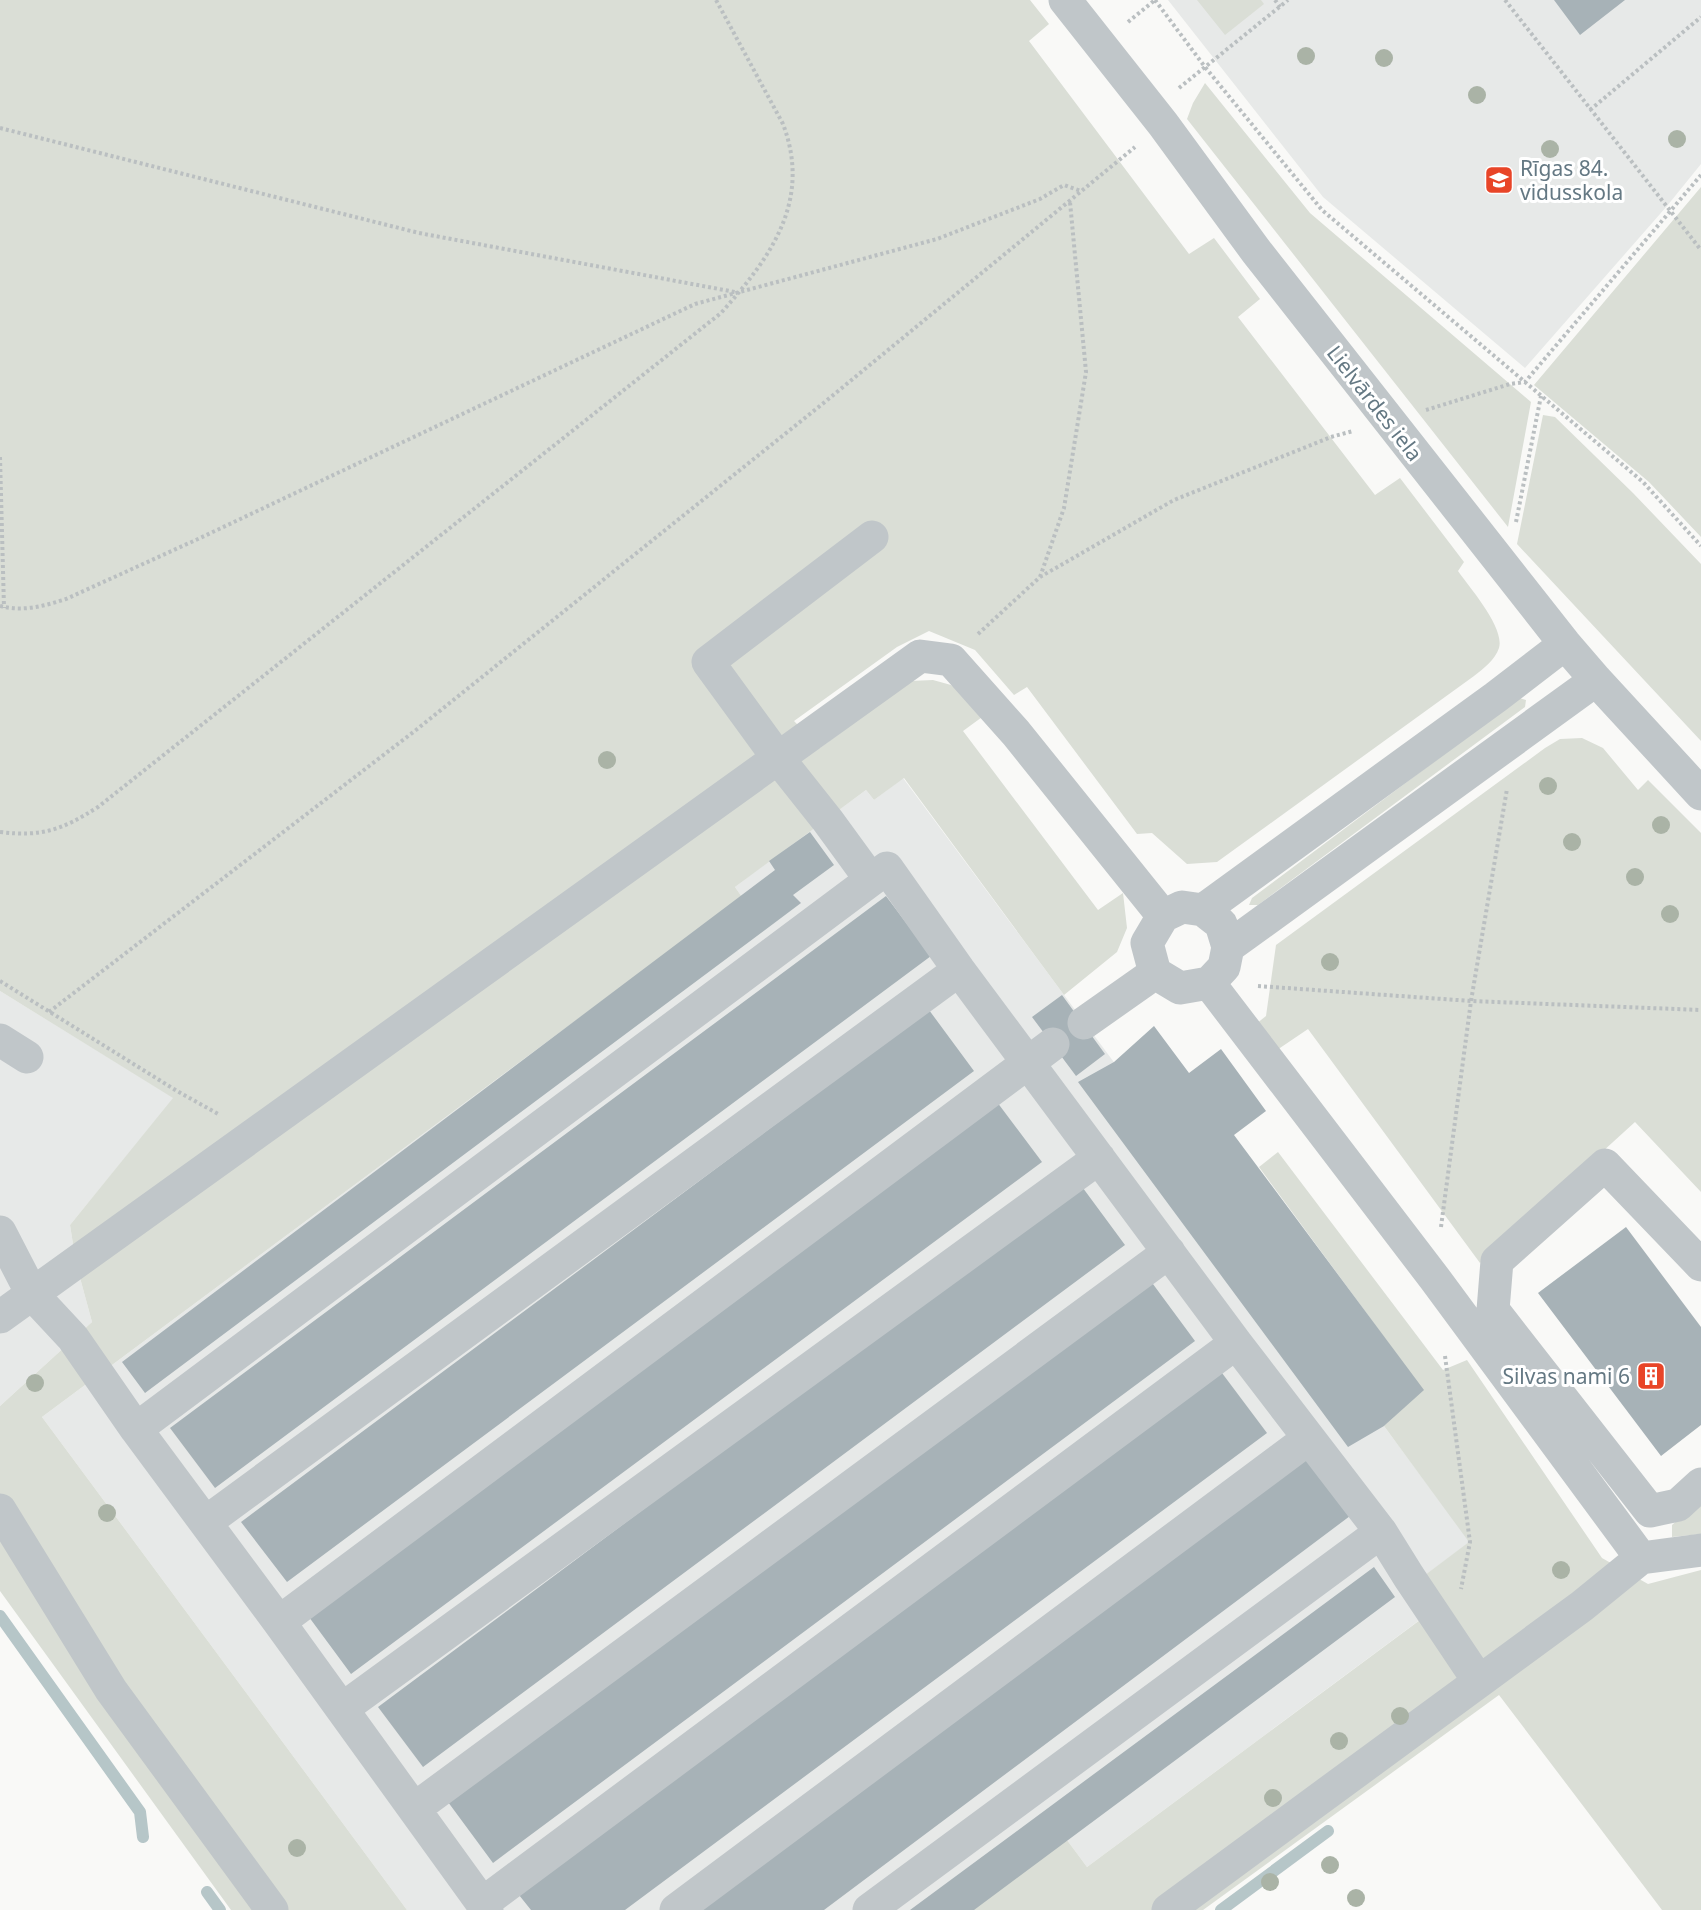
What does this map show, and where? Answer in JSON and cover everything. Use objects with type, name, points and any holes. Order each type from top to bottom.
[{"type":"street","name":"Lielvārdes iela","points":[[1065,0],[1163,124],[1256,251],[1565,644],[1701,794]]},
{"type":"street","points":[[871,880],[708,662],[872,537]]},
{"type":"street","points":[[1203,910],[1496,697],[1565,644]]},
{"type":"street","points":[[0,1317],[920,656],[951,660],[1016,733],[1163,916]]},
{"type":"street","points":[[1228,947],[1596,680]]},
{"type":"street","points":[[136,1429],[887,868],[959,970],[1041,1053],[1099,1158],[1236,1343],[1381,1532],[1478,1680]]},
{"type":"street","points":[[1182,908],[1203,910],[1221,924],[1228,947],[1224,967],[1209,983],[1180,988],[1155,973],[1147,943],[1163,916],[1182,908]]},
{"type":"street","points":[[206,1522],[959,970]]},
{"type":"street","points":[[1084,1023],[1155,973]]},
{"type":"street","points":[[1209,983],[1435,1279],[1641,1558]]},
{"type":"street","points":[[0,1040],[27,1057]]},
{"type":"street","points":[[279,1622],[1041,1053]]},
{"type":"street","points":[[342,1709],[1099,1158]]},
{"type":"street","points":[[1701,1265],[1605,1165],[1497,1261],[1493,1310],[1650,1510],[1678,1505],[1701,1484]]},
{"type":"street","points":[[0,1232],[32,1294],[73,1338],[136,1429],[485,1907],[1236,1343]]},
{"type":"street","points":[[414,1809],[1169,1252]]},
{"type":"street","points":[[676,1910],[1308,1438]]},
{"type":"street","points":[[0,1510],[111,1690],[272,1910]]},
{"type":"street","points":[[868,1910],[1381,1532]]},
{"type":"street","points":[[1168,1910],[1581,1606],[1641,1558],[1701,1550]]},
{"type":"path","points":[[0,832],[27,835],[45,833],[81,818],[98,807],[721,313],[739,292],[779,235],[792,192],[794,166],[783,124],[716,0]]},
{"type":"path","points":[[1155,0],[1205,67],[1322,210],[1642,482],[1701,546]]},
{"type":"path","points":[[1275,0],[1280,7]]},
{"type":"path","points":[[1214,60],[1288,0]]},
{"type":"path","points":[[1505,0],[1701,250]]},
{"type":"path","points":[[1590,110],[1701,17]]},
{"type":"path","points":[[49,1012],[416,730],[826,401],[1163,124]]},
{"type":"path","points":[[0,128],[419,234],[739,292]]},
{"type":"path","points":[[951,660],[1040,577],[1174,500],[1331,437],[1510,384],[1525,382],[1701,175]]},
{"type":"path","points":[[0,457],[2,607],[24,609],[44,606],[66,599],[198,539],[695,304],[937,239],[1040,200],[1064,185],[1082,191]]},
{"type":"path","points":[[1040,577],[1064,508],[1086,372],[1070,201]]},
{"type":"path","points":[[1435,1279],[1471,1001],[1515,738]]},
{"type":"path","points":[[0,981],[177,1091],[255,1134]]},
{"type":"path","points":[[1209,983],[1471,1001],[1701,1010]]},
{"type":"path","points":[[1444,1348],[1470,1542],[1452,1640]]},
{"type":"shaded area","points":[[0,0],[1030,0],[1049,24],[1029,41],[1189,254],[1214,238],[1260,299],[1238,317],[1375,495],[1400,478],[1464,562],[1458,571],[1485,608],[1497,630],[1499,648],[1495,656],[1474,676],[1217,862],[1187,864],[1152,833],[1137,834],[1027,687],[1014,695],[975,650],[929,631],[897,647],[794,721],[820,748],[910,681],[933,680],[951,685],[989,712],[963,731],[1098,910],[1123,893],[1127,928],[1117,952],[1064,995],[904,778],[874,800],[866,790],[735,887],[742,897],[42,1417],[407,1910],[231,1910],[0,1591],[0,1406],[92,1322],[76,1263],[70,1225],[173,1098],[0,991]]},
{"type":"shaded area","name":"Rīgas 84. vidusskola","points":[[1168,0],[1701,0],[1701,164],[1525,368],[1323,197]]},
{"type":"shaded area","points":[[1197,0],[1261,0],[1264,4],[1225,35]]},
{"type":"shaded area","points":[[1205,83],[1310,213],[1531,402],[1508,527],[1187,119]]},
{"type":"shaded area","points":[[1701,187],[1701,537],[1649,482],[1534,385]]},
{"type":"shaded area","points":[[1543,415],[1555,417],[1701,564],[1701,741],[1517,544]]},
{"type":"shaded area","points":[[1519,698],[1526,700],[1525,707],[1258,905],[1249,905],[1252,898]]},
{"type":"shaded area","points":[[1582,738],[1603,748],[1638,790],[1648,780],[1701,833],[1701,1192],[1635,1122],[1480,1263],[1308,1029],[1277,1050],[1256,1024],[1266,1016],[1276,945],[1545,748],[1560,739]]},
{"type":"shaded area","points":[[903,778],[1470,1542],[1401,1593],[1421,1619],[1087,1867],[1064,1836],[964,1910],[407,1910],[42,1417],[742,897],[735,887],[769,861],[866,790],[874,800]]},
{"type":"shaded area","points":[[0,991],[174,1098],[70,1225],[76,1263],[92,1322],[0,1406]]},
{"type":"shaded area","points":[[1278,1152],[1443,1370],[1467,1360],[1602,1558],[1648,1584],[1701,1570],[1701,1910],[1662,1910],[1499,1695],[1203,1910],[964,1910],[1064,1836],[1087,1867],[1420,1620],[1401,1593],[1469,1542],[1384,1426],[1423,1390],[1259,1167]]},
{"type":"shaded area","points":[[1701,1498],[1701,1534],[1672,1537],[1672,1525]]},
{"type":"building","points":[[1554,0],[1625,0],[1580,35]]},
{"type":"building","points":[[810,832],[834,865],[793,895],[801,903],[145,1393],[122,1362],[775,870],[769,861]]},
{"type":"building","points":[[886,896],[931,956],[215,1488],[170,1428]]},
{"type":"building","points":[[1062,995],[1105,1054],[1076,1076],[1032,1017]]},
{"type":"building","points":[[929,1010],[974,1071],[287,1582],[241,1522]]},
{"type":"building","points":[[1154,1026],[1189,1073],[1221,1049],[1266,1111],[1234,1135],[1424,1390],[1384,1426],[1348,1447],[1078,1082],[1114,1062]]},
{"type":"building","points":[[997,1102],[1042,1162],[351,1674],[306,1613]]},
{"type":"building","points":[[1080,1184],[1125,1245],[423,1767],[378,1707]]},
{"type":"building","name":"Silvas nami 6","points":[[1626,1227],[1701,1327],[1701,1425],[1661,1456],[1538,1293]]},
{"type":"building","points":[[1150,1280],[1195,1341],[493,1863],[448,1802]]},
{"type":"building","points":[[1222,1373],[1267,1433],[625,1910],[531,1910],[519,1895]]},
{"type":"building","points":[[1305,1456],[1350,1516],[824,1910],[698,1910]]},
{"type":"building","points":[[1374,1567],[1395,1597],[974,1910],[910,1910]]},
{"type":"waterway","points":[[0,1616],[140,1812],[143,1837]]},
{"type":"waterway","points":[[1221,1910],[1328,1831]]},
{"type":"waterway","points":[[207,1892],[220,1910]]},
{"type":"place","name":"Rīgas 84. vidusskola","points":[[1499,180]]},
{"type":"place","name":"Silvas nami 6","points":[[1651,1376]]}]
